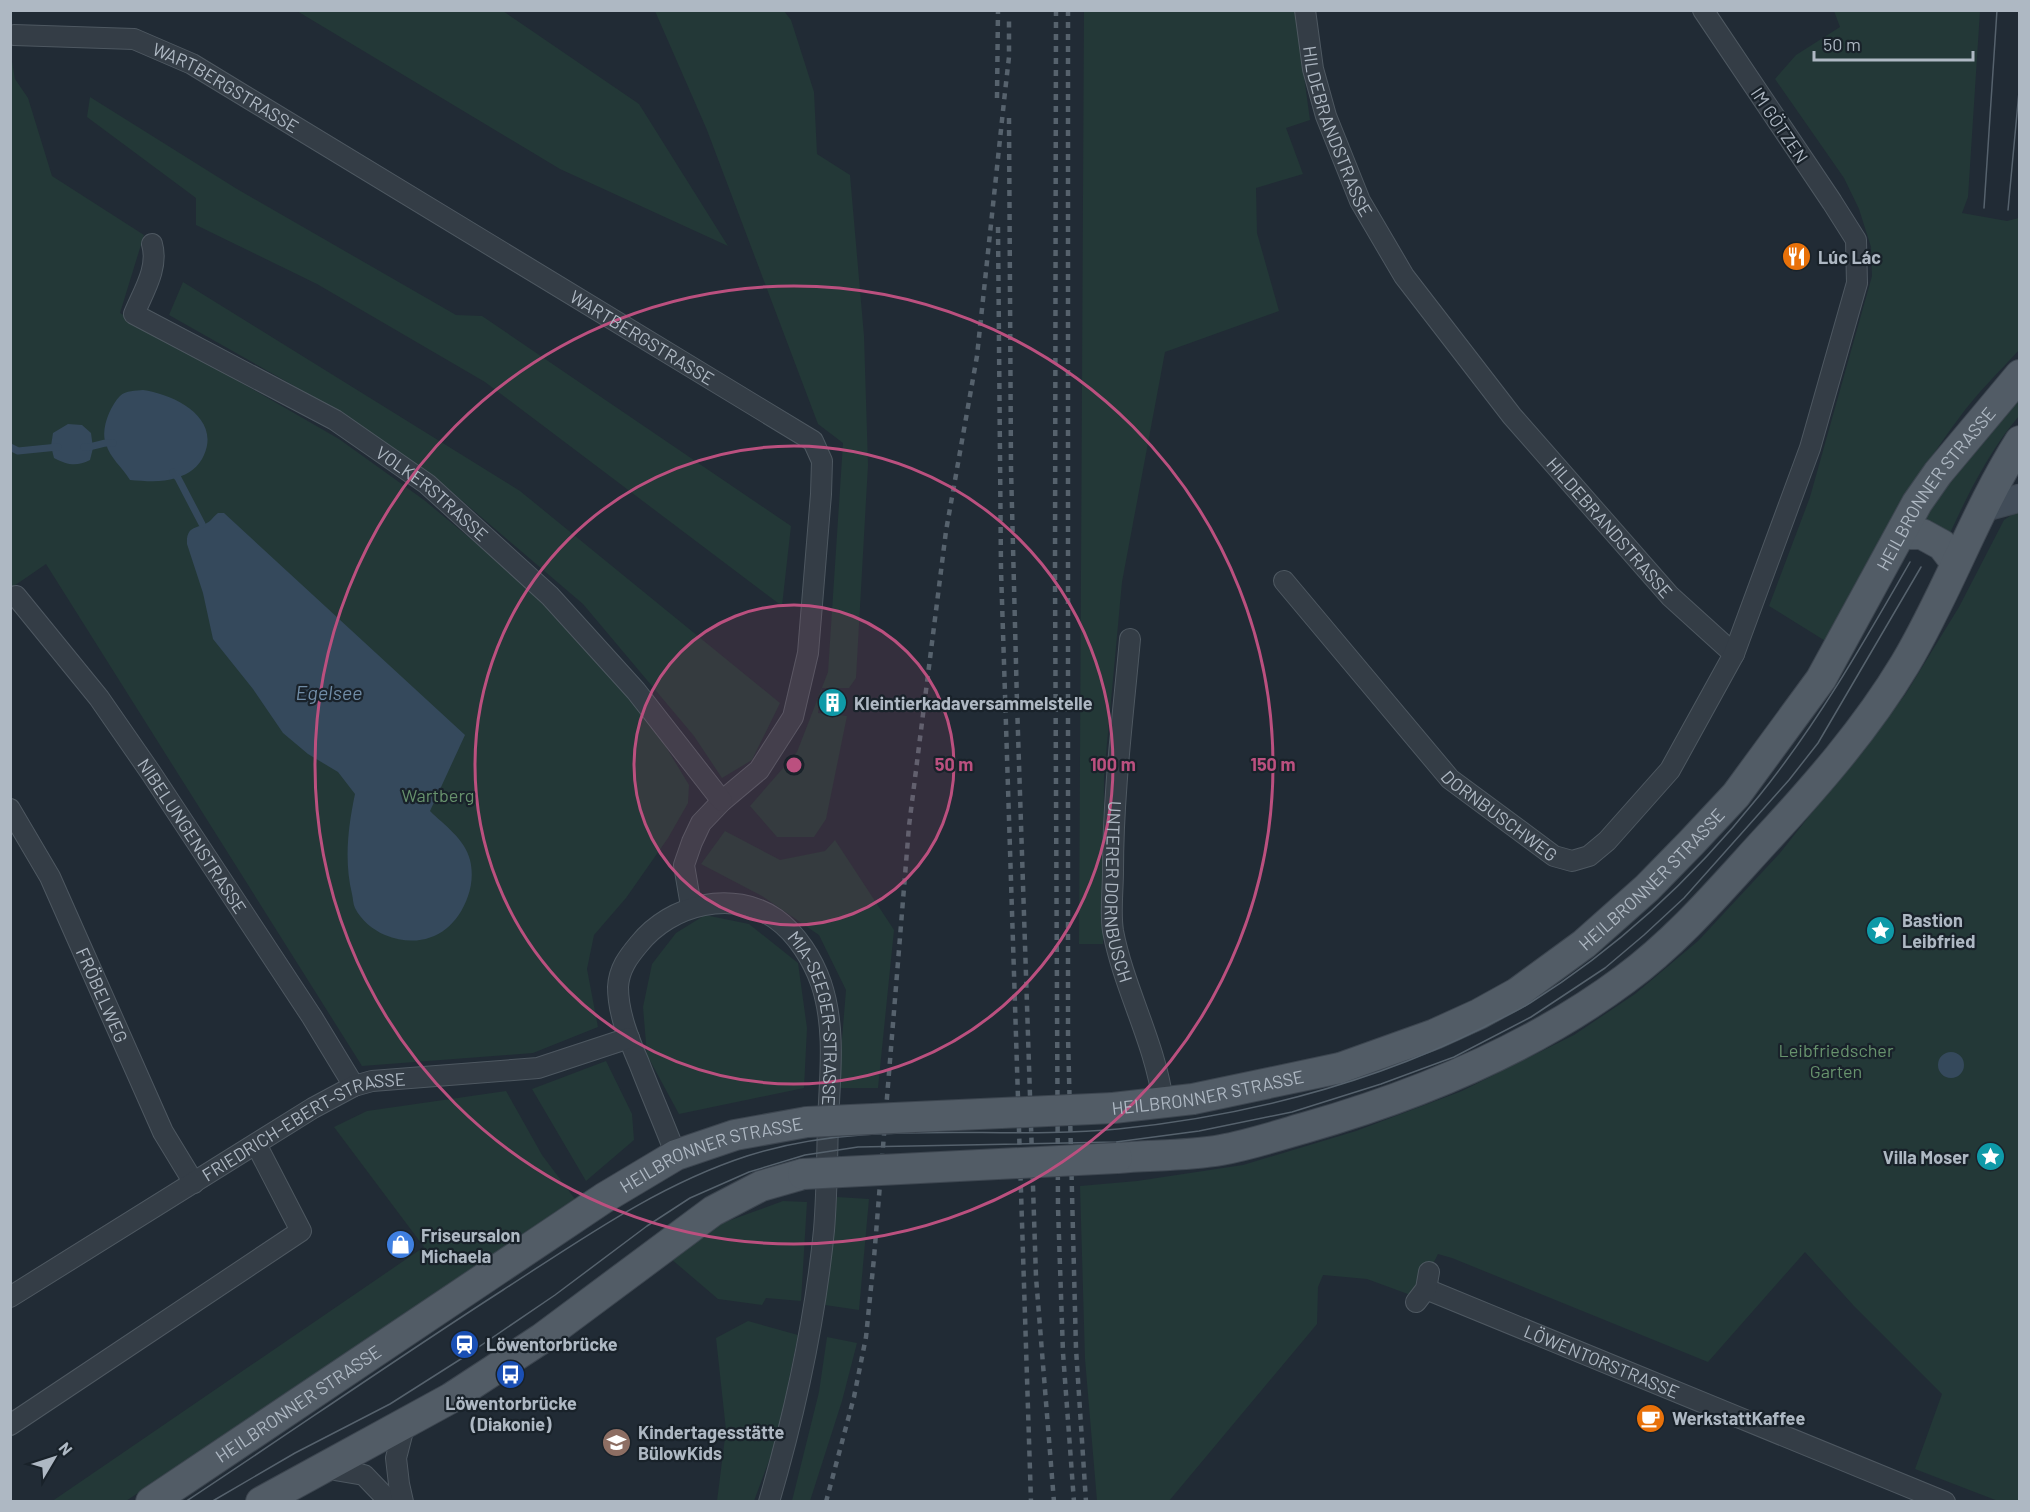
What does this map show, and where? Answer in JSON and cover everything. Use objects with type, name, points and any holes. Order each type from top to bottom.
[{"type":"main road","name":"HEILBRONNER STRASSE","points":[[151,1502],[604,1198],[676,1155],[735,1136],[807,1122],[1113,1108],[1193,1099],[1341,1068],[1435,1034],[1517,993],[1584,944],[1647,888],[1736,795],[1821,679],[1917,503],[1938,473],[2019,375]]},
{"type":"main road","points":[[261,1502],[451,1398],[541,1339],[713,1211],[761,1186],[803,1174],[1217,1151],[1350,1114],[1447,1079],[1566,1019],[1626,978],[1682,931],[1799,805],[1851,741],[1904,665],[1999,473],[2019,441]]},
{"type":"main road","points":[[1983,508],[2019,498]]},
{"type":"main road","points":[[1901,534],[1922,534],[1942,546],[1956,563]]},
{"type":"street","name":"HILDEBRANDSTRASSE","points":[[1305,10],[1313,69],[1326,116],[1360,201],[1404,276],[1512,416],[1670,596],[1734,654]]},
{"type":"street","name":"IM GÖTZEN","points":[[1703,10],[1856,240],[1857,283],[1810,448],[1734,654]]},
{"type":"street","name":"WARTBERGSTRASSE","points":[[14,35],[134,39],[192,64],[813,441],[822,461],[821,494],[808,652],[793,717],[759,770],[722,801],[701,823],[684,865],[691,906]]},
{"type":"street","name":"VOLKERSTRASSE","points":[[152,243],[156,256],[154,268],[134,314],[335,420],[428,484],[550,596],[636,691],[722,801]]},
{"type":"street","name":"DORNBUSCHWEG","points":[[1284,581],[1450,779],[1554,856],[1572,861],[1589,856],[1607,841],[1670,770],[1734,654]]},
{"type":"street","name":"NIBELUNGENSTRASSE","points":[[16,596],[99,698],[151,773],[306,1007],[354,1086]]},
{"type":"street","name":"UNTERER DORNBUSCH","points":[[1130,639],[1113,828],[1113,928],[1121,962],[1152,1051],[1163,1102]]},
{"type":"street","name":"FRÖBELWEG","points":[[10,809],[50,877],[163,1132],[194,1183]]},
{"type":"street","name":"MIA-SEEGER-STRASSE","points":[[676,1155],[628,1038],[620,1008],[618,986],[624,962],[653,929],[691,906],[721,903],[751,907],[776,919],[795,936],[811,961],[821,983],[830,1022],[824,1229],[802,1369],[769,1502]]},
{"type":"street","name":"FRIEDRICH-EBERT-STRASSE","points":[[10,1297],[312,1108],[354,1086],[372,1081],[538,1068],[628,1038]]},
{"type":"street","points":[[10,1425],[301,1231],[256,1144]]},
{"type":"street","name":"LÖWENTORSTRASSE","points":[[1424,1288],[1945,1502]]},
{"type":"street","points":[[404,1502],[396,1458],[405,1423]]},
{"type":"street","points":[[323,1468],[364,1475],[390,1502]]},
{"type":"green space","points":[[297,11],[503,11],[639,104],[728,246],[560,169]]},
{"type":"green space","points":[[655,11],[784,11],[791,20],[814,92],[817,154],[850,175],[864,336],[868,465],[856,678],[849,688],[822,688],[818,713],[847,716],[826,819],[814,837],[777,837],[750,806],[797,752],[828,672],[843,443],[818,424],[707,130]]},
{"type":"green space","points":[[1084,11],[1295,11],[1310,120],[1286,128],[1303,174],[1256,188],[1257,233],[1279,311],[1165,352],[1122,582],[1104,776],[1103,944],[1079,944]]},
{"type":"green space","points":[[1834,11],[1980,11],[1968,197],[1962,213],[2007,221],[2019,218],[2019,350],[1973,400],[1922,471],[1827,642],[1769,606],[1810,497],[1872,276],[1871,247],[1859,209],[1844,178],[1775,79],[1796,55],[1840,27]]},
{"type":"green space","name":"Wartberg","points":[[10,50],[15,79],[28,98],[52,176],[144,235],[120,313],[339,439],[424,500],[525,584],[598,659],[654,727],[689,785],[688,803],[668,838],[626,898],[594,935],[587,969],[598,1027],[533,1053],[362,1066],[46,564],[11,588]]},
{"type":"green space","points":[[90,97],[237,189],[456,315],[482,316],[791,526],[782,606],[485,382],[317,284],[196,225],[196,198],[87,117]]},
{"type":"green space","points":[[183,282],[520,491],[780,703],[752,760],[722,778],[694,736],[583,604],[439,481],[349,417],[169,315]]},
{"type":"green space","points":[[2019,396],[2019,416],[1990,457],[1949,534],[1924,520],[1940,491]]},
{"type":"green space","name":"Leibfriedscher Garten","points":[[2019,510],[2019,1501],[1998,1501],[1915,1469],[1942,1394],[1854,1306],[1805,1252],[1708,1362],[1438,1254],[1416,1297],[1367,1279],[1323,1275],[1318,1287],[1317,1324],[1169,1501],[1097,1501],[1085,1359],[1080,1186],[1137,1181],[1243,1165],[1356,1131],[1462,1091],[1574,1035],[1635,994],[1698,941],[1780,853],[1905,695],[1959,607],[2004,520]]},
{"type":"green space","points":[[725,831],[780,860],[825,851],[835,840],[894,930],[878,1088],[838,1088],[846,990],[819,935],[762,896],[701,864]]},
{"type":"green space","points":[[705,915],[749,924],[798,963],[807,1028],[804,1088],[679,1114],[647,1055],[643,1007],[652,964],[676,933]]},
{"type":"green space","points":[[606,1061],[632,1114],[634,1140],[586,1181],[532,1089]]},
{"type":"green space","points":[[506,1091],[542,1155],[575,1199],[126,1501],[51,1502],[424,1247],[334,1127],[367,1111]]},
{"type":"green space","points":[[837,1197],[869,1199],[859,1310],[825,1305]]},
{"type":"green space","points":[[783,1201],[807,1202],[801,1301],[766,1298],[762,1305],[718,1299],[670,1258],[717,1225]]},
{"type":"green space","points":[[748,1321],[798,1335],[777,1439],[754,1501],[717,1501],[726,1430],[716,1338]]},
{"type":"green space","points":[[827,1337],[857,1343],[842,1401],[810,1501],[792,1501],[819,1392]]},
{"type":"water","points":[[143,390],[168,396],[180,402],[200,419],[206,429],[207,441],[202,459],[193,469],[176,478],[165,481],[130,480],[108,449],[104,432],[107,418],[116,400],[122,394]]},
{"type":"water","points":[[68,424],[82,425],[91,433],[93,448],[90,460],[72,464],[54,458],[51,446],[53,433]]},
{"type":"water","name":"Egelsee","points":[[218,513],[224,513],[465,735],[430,811],[464,845],[471,865],[471,883],[468,896],[455,920],[436,935],[412,941],[399,939],[376,930],[361,917],[354,905],[348,869],[350,819],[355,794],[338,772],[308,754],[283,733],[253,689],[213,639],[187,537],[191,530],[207,523]]},
{"type":"water","points":[[1951,1052],[1960,1056],[1964,1065],[1960,1074],[1951,1078],[1942,1074],[1938,1065],[1942,1056]]},
{"type":"waterway","points":[[84,447],[113,443]]},
{"type":"waterway","points":[[10,447],[18,451],[58,447]]},
{"type":"waterway","points":[[173,472],[202,524]]},
{"type":"tram line","points":[[1984,208],[1997,10]]},
{"type":"tram line","points":[[2008,210],[2020,81]]},
{"type":"tram line","points":[[185,1502],[423,1342],[591,1233],[682,1182],[714,1168],[792,1144],[838,1137],[931,1132],[1072,1132],[1118,1129],[1212,1116],[1351,1081],[1441,1047],[1519,1009],[1562,982],[1624,935],[1681,883],[1734,826],[1781,768],[1821,711],[1910,562]]},
{"type":"tram line","points":[[211,1502],[295,1453],[390,1404],[555,1295],[647,1226],[690,1198],[749,1172],[805,1155],[858,1147],[1116,1142],[1199,1131],[1292,1112],[1381,1084],[1454,1057],[1531,1017],[1605,968],[1644,935],[1684,898],[1789,780],[1818,743],[1921,567]]},
{"type":"railway","points":[[997,98],[998,10]]},
{"type":"railway","points":[[1056,10],[1055,576],[1058,1208],[1063,1353],[1074,1502]]},
{"type":"railway","points":[[1068,10],[1068,1036],[1076,1349],[1086,1502]]},
{"type":"railway","points":[[826,1502],[854,1397],[866,1337],[909,826],[946,531],[977,356],[1009,57],[1009,19]]},
{"type":"railway","points":[[1009,118],[1011,468],[1017,703],[1036,1277],[1054,1502]]},
{"type":"railway","points":[[998,227],[1001,570],[1031,1502]]},
{"type":"place","name":"Lúc Lác","points":[[1797,257]]},
{"type":"place","name":"Kleintierkadaversammelstelle","points":[[833,703]]},
{"type":"place","name":"Bastion Leibfried","points":[[1881,930]]},
{"type":"place","name":"Villa Moser","points":[[1990,1157]]},
{"type":"place","name":"Friseursalon Michaela","points":[[400,1245]]},
{"type":"place","name":"Löwentorbrücke","points":[[465,1344]]},
{"type":"place","name":"Löwentorbrücke (Diakonie)","points":[[511,1374]]},
{"type":"place","name":"WerkstattKaffee","points":[[1651,1418]]},
{"type":"place","name":"Kindertagesstätte BülowKids","points":[[617,1442]]}]
